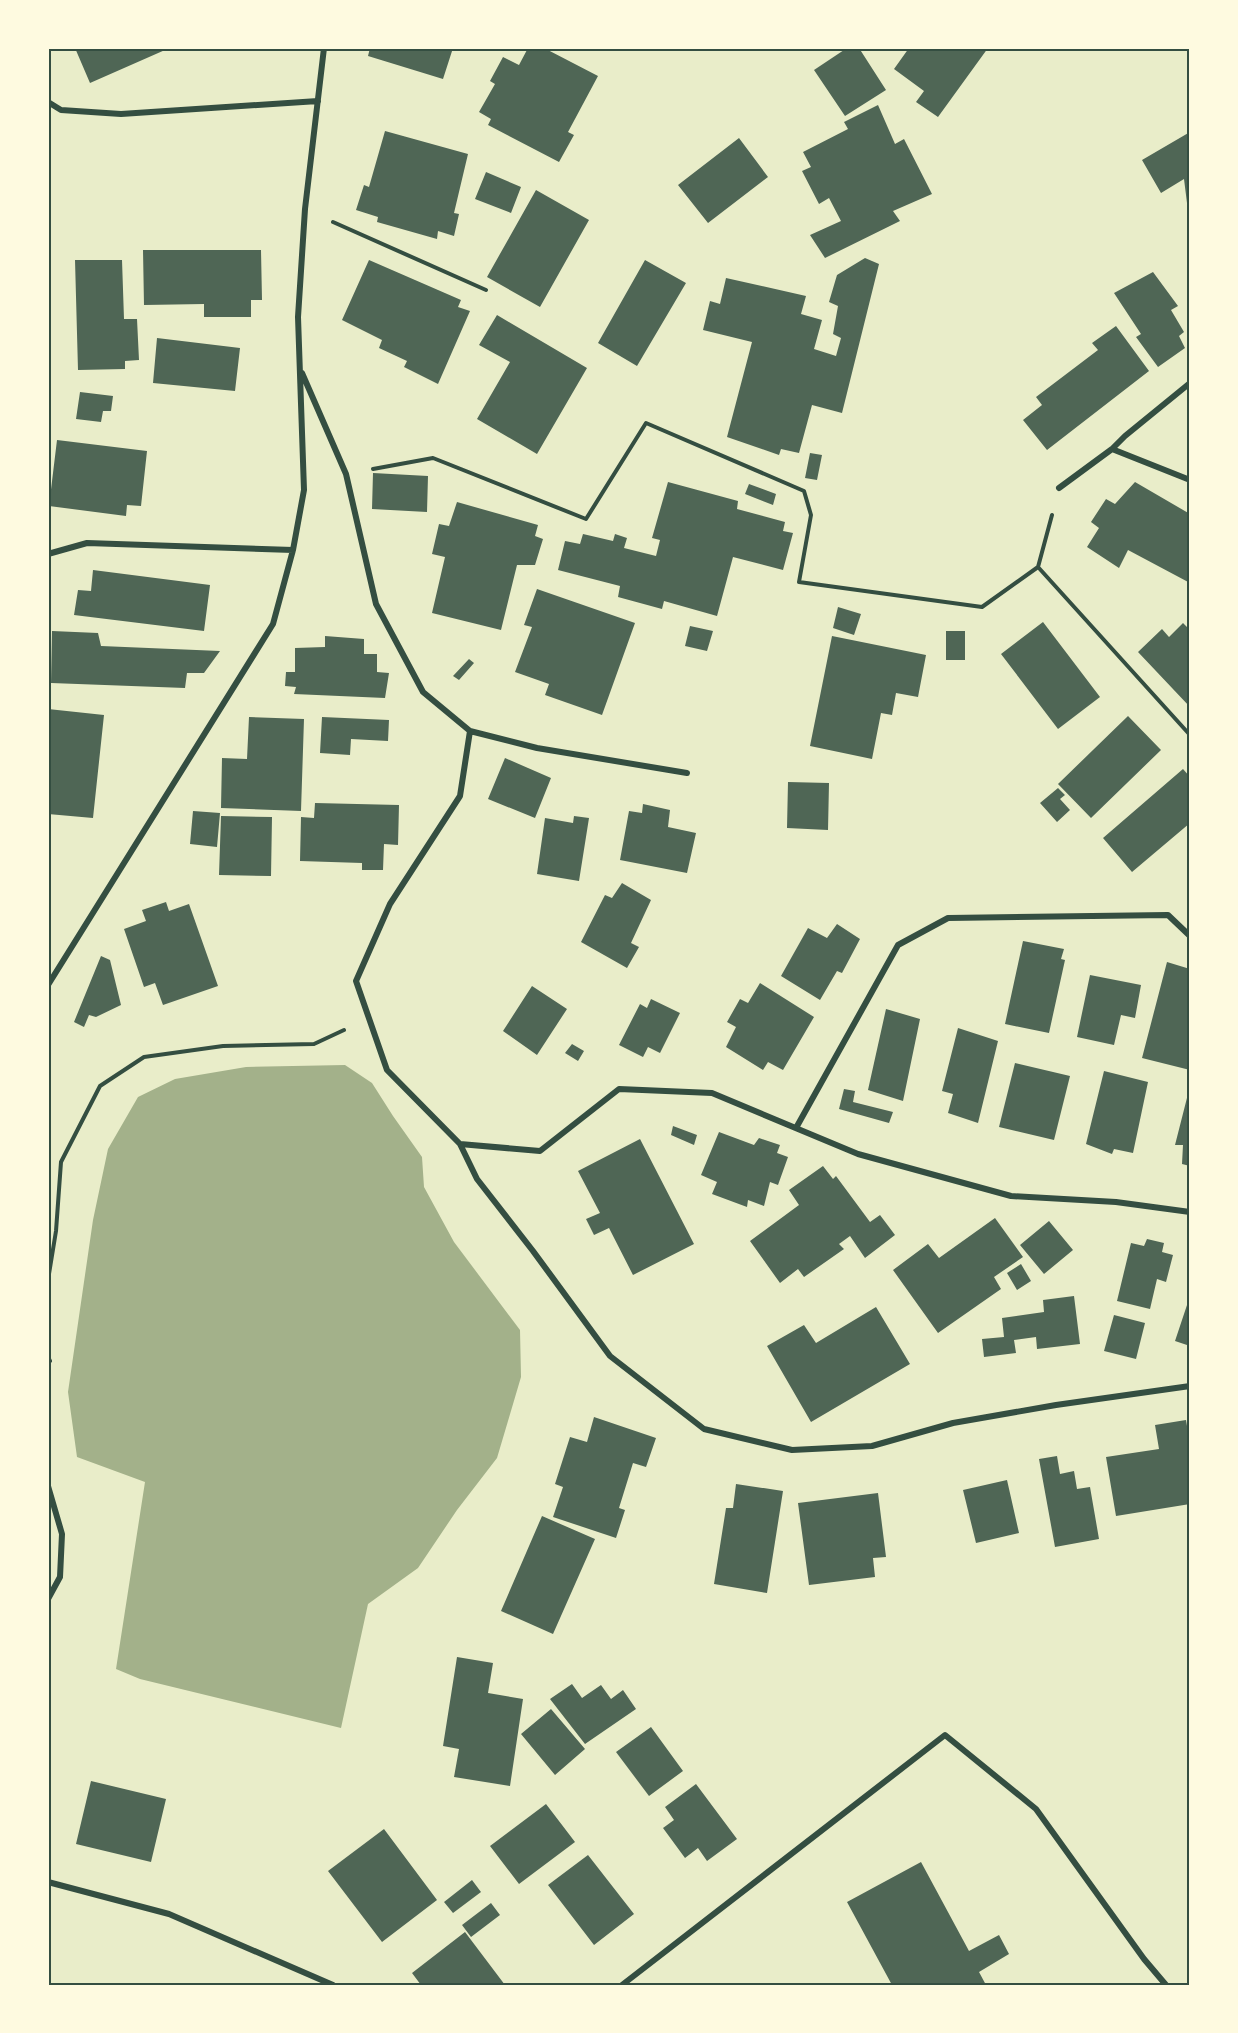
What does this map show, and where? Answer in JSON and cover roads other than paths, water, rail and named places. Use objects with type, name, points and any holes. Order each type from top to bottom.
[{"type":"street","points":[[48,985],[273,624],[293,550],[304,490],[298,317],[305,210],[324,48]]},
{"type":"street","points":[[48,102],[61,110],[121,114],[318,101]]},
{"type":"street","points":[[300,369],[346,474],[376,604],[423,692],[470,731],[537,748],[687,773]]},
{"type":"street","points":[[1059,488],[1112,449],[1190,383]]},
{"type":"street","points":[[1112,449],[1190,480]]},
{"type":"street","points":[[48,554],[87,543],[293,550]]},
{"type":"street","points":[[470,731],[460,796],[390,904],[357,981],[387,1070],[460,1144],[477,1179],[610,1356],[704,1429],[792,1450],[872,1446],[953,1423],[1056,1405],[1190,1386]]},
{"type":"street","points":[[796,1128],[898,945],[948,918],[1168,915],[1190,936]]},
{"type":"street","points":[[460,1144],[540,1151],[619,1089],[712,1093],[858,1154],[1011,1196],[1116,1202],[1190,1212]]},
{"type":"street","points":[[48,1486],[62,1534],[60,1577],[48,1599]]},
{"type":"street","points":[[622,1985],[945,1734],[1036,1809],[1144,1959],[1166,1985]]},
{"type":"street","points":[[48,1882],[169,1914],[333,1985]]}]
